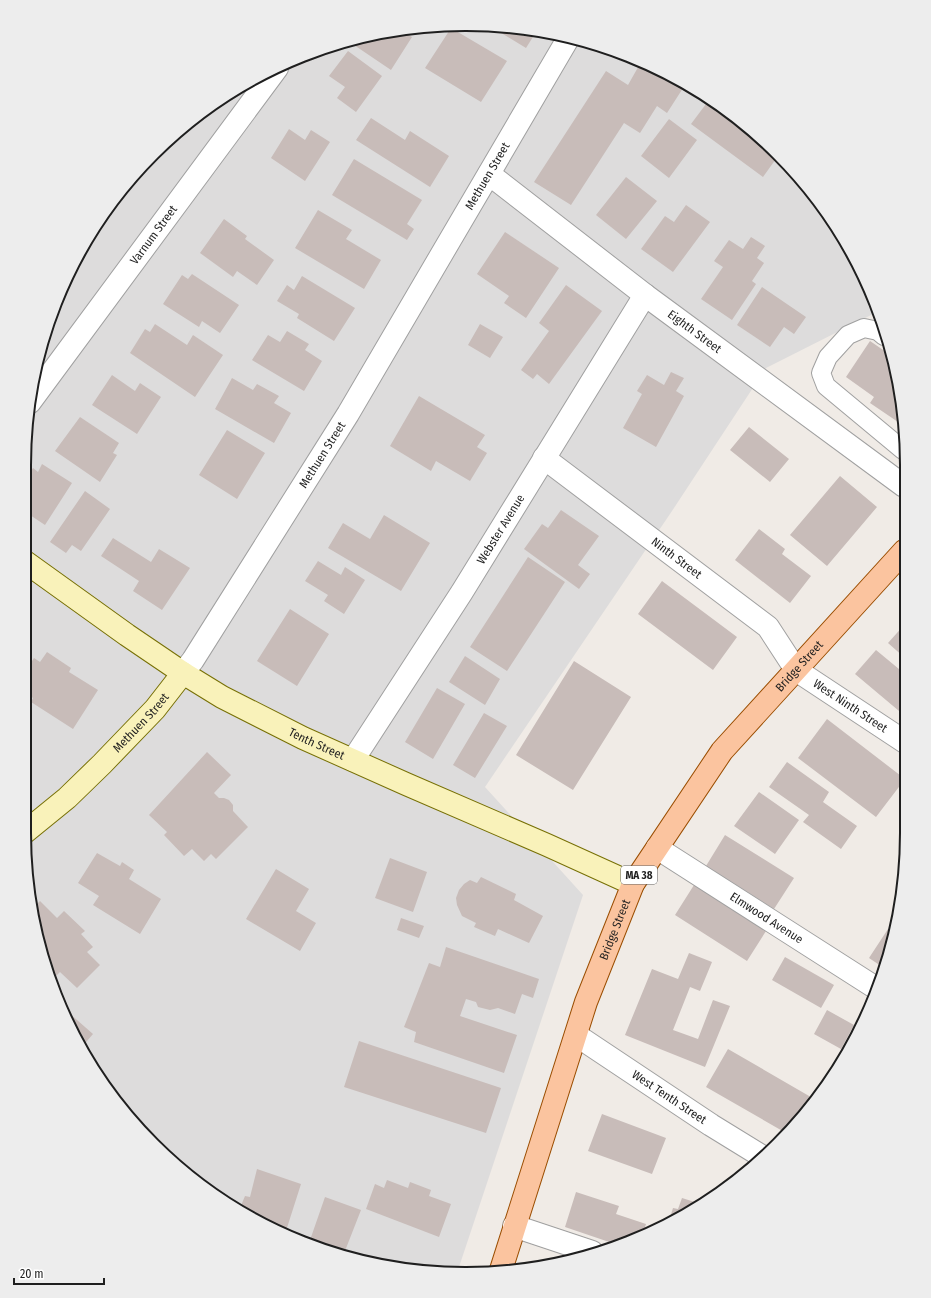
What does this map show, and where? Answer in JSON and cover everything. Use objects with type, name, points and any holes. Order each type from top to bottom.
[{"type":"main road","name":"Bridge Street","points":[[502,1265],[586,1002],[633,884],[722,751],[900,555]]},
{"type":"street","name":"Methuen Street","points":[[31,828],[67,798],[155,709],[193,660],[348,414],[566,43]]},
{"type":"street","name":"Varnum Street","points":[[37,392],[270,78]]},
{"type":"street","name":"Eighth Street","points":[[489,174],[645,295],[900,483]]},
{"type":"street","name":"Webster Avenue","points":[[353,760],[462,592],[645,295]]},
{"type":"street","name":"Ninth Street","points":[[544,458],[768,627],[796,670]]},
{"type":"street","name":"Tenth Street","points":[[31,566],[183,673],[235,704],[303,738],[633,884]]},
{"type":"street","name":"West Ninth Street","points":[[796,670],[900,739]]},
{"type":"street","name":"Elmwood Avenue","points":[[657,848],[872,985]]},
{"type":"street","name":"West Tenth Street","points":[[576,1035],[711,1125],[758,1153]]},
{"type":"street","points":[[514,1226],[585,1250]]},
{"type":"lane","points":[[879,332],[864,328],[848,335],[828,357],[821,373],[826,386],[899,446]]},
{"type":"shaded area","points":[[437,32],[494,32],[550,39],[578,46],[632,64],[658,76],[707,104],[730,121],[773,158],[792,179],[827,224],[842,248],[855,273],[873,314],[766,368],[672,511],[485,787],[583,895],[459,1267],[437,1266],[381,1259],[326,1244],[299,1234],[248,1209],[201,1177],[158,1140],[121,1097],[104,1074],[89,1050],[64,999],[46,945],[39,917],[35,889],[31,832],[31,466],[32,437],[39,381],[54,326],[64,299],[89,248],[121,201],[158,158],[201,121],[248,89],[299,64],[353,46],[381,39]]},
{"type":"building","points":[[457,31],[507,61],[481,102],[425,68],[449,32]]},
{"type":"building","points":[[501,33],[533,37],[526,48]]},
{"type":"building","points":[[409,35],[412,37],[391,70],[355,46],[381,39]]},
{"type":"building","points":[[348,51],[382,76],[356,112],[337,98],[345,87],[329,76]]},
{"type":"building","points":[[638,67],[683,89],[667,113],[657,106],[640,133],[624,123],[571,205],[534,182],[606,71],[628,85]]},
{"type":"building","points":[[706,104],[752,139],[775,160],[763,177],[691,124]]},
{"type":"building","points":[[371,118],[405,140],[410,131],[449,156],[430,187],[356,140]]},
{"type":"building","points":[[669,119],[697,140],[669,178],[641,156]]},
{"type":"building","points":[[289,129],[305,140],[311,130],[330,142],[305,181],[271,158]]},
{"type":"building","points":[[354,159],[422,200],[407,224],[414,229],[407,240],[332,195]]},
{"type":"building","points":[[626,177],[657,201],[626,239],[596,215]]},
{"type":"building","points":[[686,205],[710,222],[673,272],[641,249],[665,216],[674,222]]},
{"type":"building","points":[[318,210],[352,230],[346,239],[381,260],[364,289],[295,248]]},
{"type":"building","points":[[224,219],[247,236],[245,239],[274,260],[257,285],[237,271],[233,277],[200,253]]},
{"type":"building","points":[[505,232],[559,268],[526,318],[504,303],[509,296],[477,274]]},
{"type":"building","points":[[751,237],[765,246],[757,258],[764,263],[752,281],[756,284],[732,320],[701,299],[723,267],[714,261],[729,240],[743,249]]},
{"type":"building","points":[[192,274],[239,305],[220,333],[202,321],[199,327],[163,304],[182,275],[188,279]]},
{"type":"building","points":[[302,276],[355,308],[334,341],[297,318],[299,314],[277,301],[287,285],[294,290]]},
{"type":"building","points":[[566,285],[602,311],[549,384],[537,374],[533,379],[521,370],[549,331],[539,323]]},
{"type":"building","points":[[762,287],[806,317],[794,334],[784,327],[770,347],[737,325]]},
{"type":"building","points":[[155,324],[187,345],[193,335],[223,355],[195,397],[130,353],[145,329],[150,332]]},
{"type":"building","points":[[480,324],[503,337],[490,358],[468,345]]},
{"type":"building","points":[[287,331],[309,344],[305,350],[322,361],[304,391],[252,360],[268,335],[280,342]]},
{"type":"building","points":[[870,341],[884,351],[892,381],[897,422],[870,403],[874,397],[846,377]]},
{"type":"building","points":[[671,372],[684,378],[676,391],[684,396],[656,447],[623,428],[642,394],[637,391],[647,375],[664,385]]},
{"type":"building","points":[[112,375],[135,391],[140,383],[161,397],[137,434],[92,405]]},
{"type":"building","points":[[232,378],[253,390],[257,384],[279,396],[274,403],[291,413],[274,443],[215,409]]},
{"type":"building","points":[[419,396],[485,435],[477,447],[487,453],[470,481],[436,461],[431,471],[390,446]]},
{"type":"building","points":[[80,417],[119,443],[113,453],[117,455],[100,482],[55,451]]},
{"type":"building","points":[[749,427],[789,459],[770,482],[730,450]]},
{"type":"building","points":[[227,430],[265,453],[237,499],[199,475]]},
{"type":"building","points":[[42,464],[72,483],[45,525],[31,516],[31,471],[33,468],[38,472]]},
{"type":"building","points":[[840,476],[877,507],[827,566],[790,535]]},
{"type":"building","points":[[85,491],[110,509],[81,551],[72,545],[66,553],[50,542]]},
{"type":"building","points":[[561,510],[599,536],[578,565],[590,574],[579,589],[524,549],[542,524],[548,528]]},
{"type":"building","points":[[384,515],[430,543],[401,591],[328,548],[343,523],[370,539]]},
{"type":"building","points":[[759,529],[785,549],[782,554],[811,576],[790,603],[735,560]]},
{"type":"building","points":[[113,538],[151,562],[159,549],[190,568],[162,610],[133,591],[139,581],[101,556]]},
{"type":"building","points":[[528,557],[565,582],[507,671],[470,647]]},
{"type":"building","points":[[318,561],[341,575],[345,567],[365,580],[344,614],[324,601],[328,595],[305,581]]},
{"type":"building","points":[[662,581],[737,637],[713,670],[638,614]]},
{"type":"building","points":[[290,609],[329,634],[297,686],[257,661]]},
{"type":"building","points":[[900,630],[900,654],[888,643]]},
{"type":"building","points":[[876,650],[900,670],[900,712],[855,674]]},
{"type":"building","points":[[47,652],[71,668],[69,672],[98,690],[73,729],[31,702],[33,698],[31,696],[31,662],[34,658],[40,662]]},
{"type":"building","points":[[465,656],[500,679],[485,705],[449,682]]},
{"type":"building","points":[[574,661],[631,697],[573,790],[516,755]]},
{"type":"building","points":[[437,688],[465,704],[433,759],[405,742]]},
{"type":"building","points":[[484,713],[507,726],[475,778],[453,765]]},
{"type":"building","points":[[827,719],[900,775],[900,786],[876,817],[798,758]]},
{"type":"building","points":[[207,752],[231,775],[214,793],[219,798],[229,800],[233,805],[233,811],[248,827],[216,859],[211,854],[204,861],[192,849],[184,856],[164,835],[167,832],[149,815]]},
{"type":"building","points":[[787,762],[829,792],[823,802],[857,826],[841,849],[803,822],[809,815],[769,787]]},
{"type":"building","points":[[759,792],[799,820],[775,854],[734,826]]},
{"type":"building","points":[[725,835],[794,878],[774,909],[706,866]]},
{"type":"building","points":[[97,853],[120,866],[122,862],[134,870],[129,879],[161,899],[140,934],[93,905],[99,896],[78,883]]},
{"type":"building","points":[[390,858],[427,872],[413,912],[375,898]]},
{"type":"building","points":[[276,869],[309,889],[296,911],[316,923],[300,951],[246,919]]},
{"type":"building","points":[[481,877],[516,894],[514,900],[543,916],[529,943],[498,929],[495,936],[474,927],[476,923],[462,916],[457,905],[456,898],[459,890],[470,880],[477,883]]},
{"type":"building","points":[[694,885],[766,931],[747,961],[675,915]]},
{"type":"building","points":[[40,901],[57,918],[64,911],[85,931],[81,934],[93,947],[87,952],[100,965],[77,988],[60,972],[56,976],[55,975],[46,945],[37,904]]},
{"type":"building","points":[[401,918],[424,926],[419,938],[397,930]]},
{"type":"building","points":[[888,929],[889,930],[879,965],[869,958]]},
{"type":"building","points":[[446,947],[539,979],[533,998],[522,994],[515,1014],[498,1008],[490,1010],[478,1007],[476,1002],[466,999],[460,1016],[517,1035],[504,1073],[414,1042],[416,1032],[404,1027],[429,963],[440,967]]},
{"type":"building","points":[[689,953],[712,962],[700,991],[690,987],[673,1030],[698,1039],[713,1000],[730,1006],[705,1067],[625,1035],[652,969],[678,979]]},
{"type":"building","points":[[785,957],[834,985],[821,1008],[772,980]]},
{"type":"building","points":[[827,1010],[854,1025],[841,1049],[814,1034]]},
{"type":"building","points":[[71,1015],[93,1034],[85,1043]]},
{"type":"building","points":[[359,1041],[501,1088],[486,1133],[344,1087]]},
{"type":"building","points":[[728,1049],[810,1097],[782,1130],[706,1087]]},
{"type":"building","points":[[602,1114],[666,1138],[652,1174],[588,1151]]},
{"type":"building","points":[[257,1169],[301,1184],[287,1228],[241,1205],[245,1196],[250,1197]]},
{"type":"building","points":[[387,1180],[408,1188],[410,1182],[431,1190],[429,1196],[451,1204],[439,1237],[366,1209],[375,1184],[384,1188]]},
{"type":"building","points":[[576,1192],[619,1206],[616,1214],[646,1224],[645,1228],[610,1242],[565,1227]]},
{"type":"building","points":[[325,1197],[361,1210],[345,1250],[311,1238]]},
{"type":"building","points":[[682,1198],[694,1202],[671,1215],[673,1208],[678,1209]]}]
